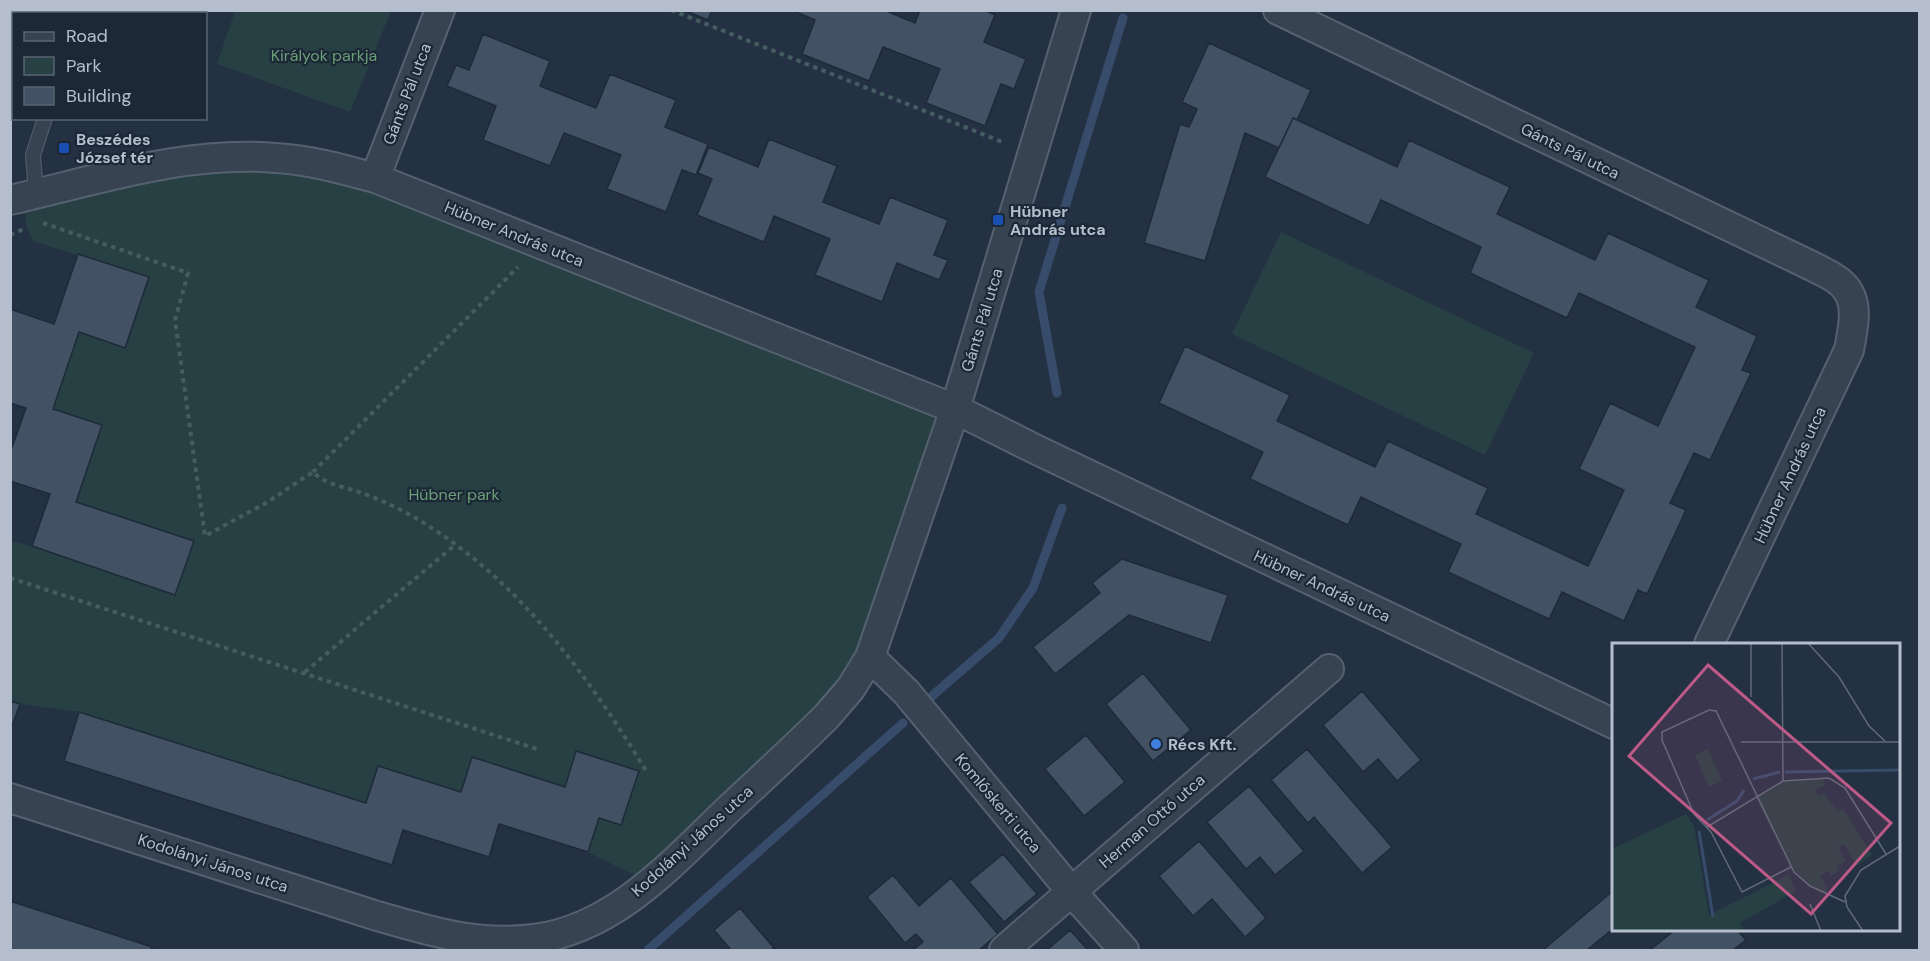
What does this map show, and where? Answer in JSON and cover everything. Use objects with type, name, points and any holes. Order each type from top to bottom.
[{"type":"street","name":"Gánts Pál utca","points":[[375,178],[440,10]]},
{"type":"street","name":"Gánts Pál utca","points":[[955,409],[1076,10]]},
{"type":"street","name":"Gánts Pál utca","points":[[1278,10],[1814,267],[1843,284],[1853,302]]},
{"type":"street","name":"Hübner András utca","points":[[23,197],[160,165],[219,158],[275,157],[323,164],[375,178],[955,409],[1029,447],[1612,723]]},
{"type":"street","name":"Hübner András utca","points":[[1710,643],[1849,350],[1854,321],[1853,302]]},
{"type":"street","name":"Kodolányi János utca","points":[[10,798],[422,930],[458,938],[497,941],[536,939],[575,928],[612,911],[650,884],[827,716],[851,688],[870,657],[955,409]]},
{"type":"street","name":"Komlóskerti utca","points":[[870,657],[906,692],[1071,891],[1124,951]]},
{"type":"street","name":"Herman Ottó utca","points":[[1004,951],[1329,669]]},
{"type":"lane","points":[[23,197],[44,120]]},
{"type":"path","points":[[671,10],[1031,154]]},
{"type":"path","points":[[34,225],[41,223],[188,273],[175,320],[204,536],[266,503],[312,472],[541,244]]},
{"type":"path","points":[[10,235],[27,228]]},
{"type":"path","points":[[312,472],[321,480],[380,500],[425,523],[456,544],[514,593],[543,624],[594,691],[648,774]]},
{"type":"path","points":[[305,673],[456,544]]},
{"type":"path","points":[[10,578],[540,750]]},
{"type":"green space","name":"Királyok parkja","points":[[235,10],[391,11],[350,112],[217,64]]},
{"type":"green space","name":"Hübner park","points":[[323,163],[955,409],[870,657],[650,883],[588,852],[599,818],[622,825],[639,771],[577,751],[565,787],[472,757],[461,792],[378,766],[366,803],[79,712],[11,701],[11,541],[175,594],[193,542],[76,502],[102,426],[53,409],[79,332],[125,348],[149,278],[33,241],[27,228],[23,197],[160,165]]},
{"type":"green space","points":[[1281,232],[1534,353],[1485,455],[1232,334]]},
{"type":"building","points":[[684,10],[712,10],[708,20]]},
{"type":"building","points":[[791,10],[884,10],[915,23],[920,10],[984,10],[995,15],[984,42],[1026,59],[1014,89],[1001,84],[985,126],[926,103],[940,69],[883,47],[869,81],[802,54],[815,20]]},
{"type":"building","points":[[483,34],[550,61],[540,86],[596,108],[610,74],[676,100],[665,127],[708,144],[696,175],[682,170],[666,212],[607,189],[621,155],[616,153],[564,133],[550,166],[483,140],[496,106],[447,86],[456,65],[469,70]]},
{"type":"building","points":[[1209,43],[1311,90],[1297,120],[1293,118],[1279,148],[1245,133],[1205,261],[1144,243],[1180,124],[1189,127],[1197,109],[1182,102]]},
{"type":"building","points":[[1293,118],[1397,167],[1409,140],[1510,187],[1497,214],[1595,260],[1608,233],[1709,280],[1696,307],[1757,336],[1742,370],[1751,373],[1710,460],[1694,453],[1670,503],[1686,510],[1647,594],[1638,590],[1624,621],[1562,592],[1549,619],[1448,572],[1461,544],[1361,497],[1348,525],[1250,479],[1263,452],[1159,403],[1185,346],[1290,395],[1277,421],[1375,467],[1388,441],[1488,488],[1476,514],[1588,566],[1624,490],[1579,469],[1610,403],[1658,426],[1695,347],[1579,293],[1567,318],[1470,273],[1481,247],[1381,200],[1369,226],[1265,177]]},
{"type":"building","points":[[769,139],[837,166],[823,202],[879,224],[890,197],[948,220],[934,255],[948,260],[939,280],[897,263],[882,302],[815,275],[830,239],[774,216],[764,242],[697,215],[712,179],[698,173],[709,147],[758,167]]},
{"type":"building","points":[[78,254],[149,277],[125,348],[79,332],[53,409],[102,425],[76,502],[194,541],[175,595],[32,546],[50,494],[10,481],[10,453],[26,408],[10,403],[10,309],[54,324]]},
{"type":"building","points":[[1122,559],[1228,595],[1211,643],[1129,615],[1055,674],[1033,647],[1100,593],[1092,583]]},
{"type":"building","points":[[1143,673],[1191,730],[1153,761],[1106,704]]},
{"type":"building","points":[[1362,691],[1421,760],[1397,781],[1378,759],[1363,772],[1323,725]]},
{"type":"building","points":[[10,701],[20,704],[10,731]]},
{"type":"building","points":[[79,712],[366,803],[378,766],[461,792],[472,757],[565,787],[576,751],[639,771],[621,825],[599,818],[588,852],[499,824],[489,857],[403,830],[392,865],[64,761]]},
{"type":"building","points":[[1086,735],[1125,782],[1084,816],[1045,769]]},
{"type":"building","points":[[1307,749],[1392,847],[1362,873],[1314,817],[1308,823],[1271,780]]},
{"type":"building","points":[[1249,786],[1304,851],[1275,875],[1260,857],[1246,869],[1207,822]]},
{"type":"building","points":[[1199,841],[1266,918],[1245,937],[1212,899],[1193,916],[1159,876]]},
{"type":"building","points":[[1003,854],[1037,894],[1004,922],[969,882]]},
{"type":"building","points":[[893,875],[919,906],[951,878],[998,934],[979,950],[913,950],[923,942],[916,934],[905,943],[867,897]]},
{"type":"building","points":[[1612,892],[1612,930],[1587,950],[1543,950]]},
{"type":"building","points":[[10,901],[152,947],[151,950],[10,950]]},
{"type":"building","points":[[740,908],[774,948],[771,950],[731,950],[714,930]]},
{"type":"building","points":[[1070,930],[1088,950],[1047,950]]},
{"type":"building","points":[[1674,931],[1738,931],[1746,940],[1733,950],[1650,950]]},
{"type":"waterway","points":[[1057,393],[1039,292],[1123,18]]},
{"type":"waterway","points":[[932,696],[999,638],[1033,588],[1062,508]]},
{"type":"waterway","points":[[648,950],[903,723]]},
{"type":"place","name":"Beszédes József tér","points":[[64,148]]},
{"type":"place","name":"Hübner András utca","points":[[998,220]]},
{"type":"place","name":"Récs Kft.","points":[[1156,744]]}]
